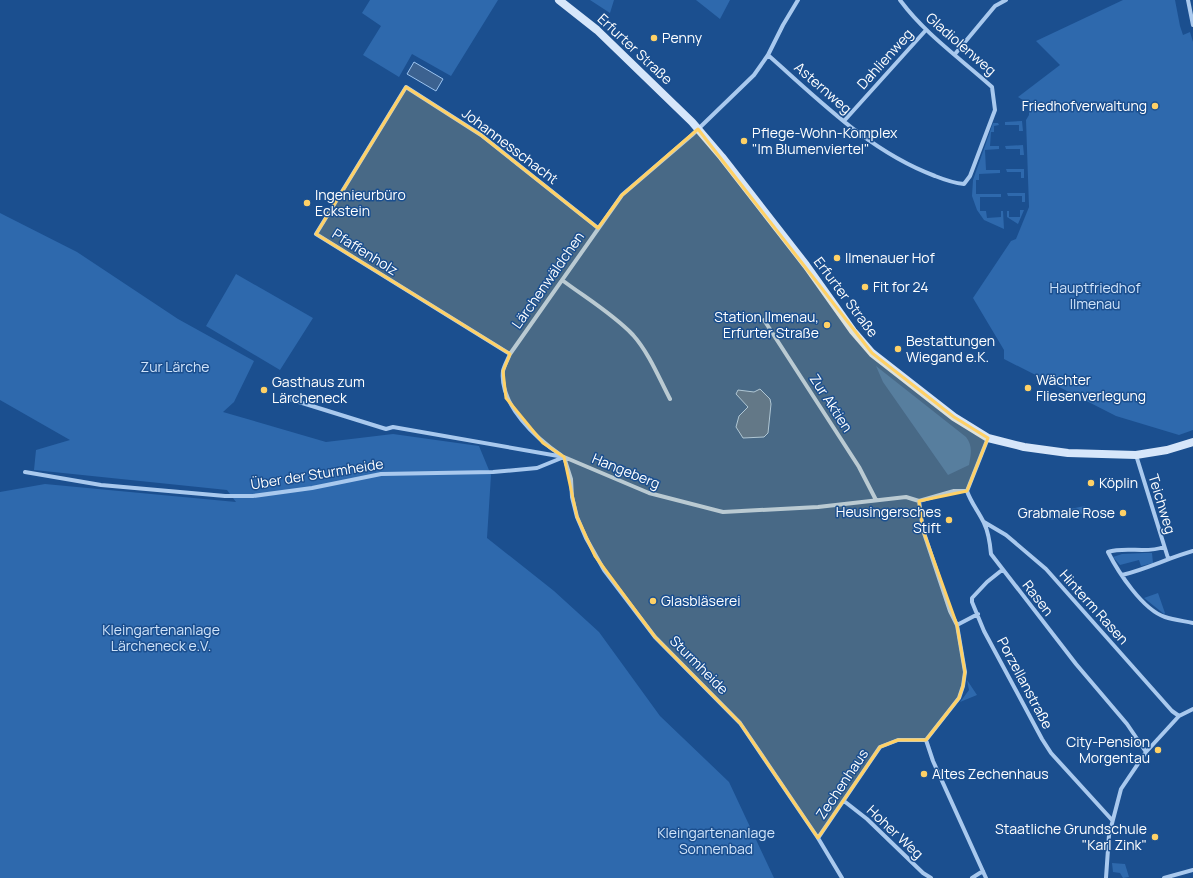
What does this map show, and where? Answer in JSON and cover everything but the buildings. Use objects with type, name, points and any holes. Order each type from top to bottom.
[{"type":"main road","name":"Erfurter Straße","points":[[559,0],[597,30],[619,50],[698,129],[722,157],[806,266],[853,331],[872,353],[954,417],[988,438],[1024,447],[1068,453],[1136,455],[1167,450],[1193,442]]},
{"type":"street","name":"Lärchenwäldchen","points":[[564,457],[543,443],[523,421],[506,398],[503,371],[510,354],[622,195],[698,129],[754,75],[768,55],[798,0]]},
{"type":"street","name":"Gladiolenweg","points":[[900,0],[912,17],[992,87],[995,110]]},
{"type":"street","points":[[955,54],[995,6],[1006,0]]},
{"type":"street","points":[[1188,0],[1192,26]]},
{"type":"street","name":"Dahlienweg","points":[[844,121],[926,30]]},
{"type":"street","name":"Asternweg","points":[[768,55],[844,121],[878,146],[913,168],[955,183],[964,184],[970,176],[995,110]]},
{"type":"street","name":"Johannesschacht","points":[[406,87],[481,135],[598,228]]},
{"type":"street","name":"Pfaffenholz","points":[[406,87],[316,234],[510,354]]},
{"type":"street","points":[[562,280],[622,325],[634,337],[647,356],[670,400]]},
{"type":"street","name":"Zur Aktien","points":[[764,320],[859,467],[876,500]]},
{"type":"street","name":"Hangeberg","points":[[283,397],[386,430],[393,427],[564,457],[649,493],[723,512],[818,507],[906,498],[919,501],[954,492],[967,492]]},
{"type":"street","points":[[967,492],[988,438]]},
{"type":"street","name":"Teichweg","points":[[1136,455],[1168,558]]},
{"type":"street","name":"Über der Sturmheide","points":[[25,472],[101,485],[225,496],[253,496],[312,488],[381,474],[493,472],[537,468],[564,457]]},
{"type":"street","name":"Sturmheide","points":[[564,457],[570,479],[572,498],[577,517],[586,538],[601,565],[655,637],[740,723],[818,838],[842,878]]},
{"type":"street","name":"Rasen","points":[[967,492],[970,500],[984,522],[988,533],[991,554],[1002,570],[1076,664],[1127,724],[1146,752]]},
{"type":"street","points":[[919,501],[923,530],[950,611],[957,626],[965,672],[959,698],[926,740],[933,761],[986,878]]},
{"type":"street","name":"Hinterm Rasen","points":[[984,522],[1011,539],[1046,569],[1172,711],[1179,716]]},
{"type":"street","points":[[1164,547],[1155,551],[1117,549],[1108,552],[1122,576],[1138,596],[1164,617],[1193,623]]},
{"type":"street","points":[[1122,576],[1152,567],[1168,558],[1193,551]]},
{"type":"street","name":"Porzellanstraße","points":[[1002,570],[972,598],[972,602],[984,631],[1051,753],[1112,820]]},
{"type":"street","points":[[957,626],[978,614]]},
{"type":"street","points":[[1106,878],[1109,834],[1121,789],[1146,752],[1179,716],[1193,709]]},
{"type":"street","name":"Zechenhaus","points":[[818,838],[880,747],[898,740],[926,740]]},
{"type":"street","name":"Hoher Weg","points":[[844,801],[867,820],[923,873],[931,878]]},
{"type":"street","points":[[1164,878],[1193,870]]},
{"type":"street","points":[[972,878],[983,871]]},
{"type":"highlighted area","points":[[406,87],[481,135],[598,228],[622,195],[698,129],[872,353],[954,417],[988,438],[967,491],[919,501],[923,530],[957,625],[965,672],[963,686],[959,698],[926,740],[898,740],[880,747],[818,838],[740,723],[655,637],[595,556],[577,517],[564,457],[543,443],[506,398],[503,371],[510,354],[316,234]]},
{"type":"green space","points":[[370,0],[498,0],[451,76],[412,54],[399,77],[363,55],[381,26],[362,13]]},
{"type":"green space","points":[[590,0],[614,0],[610,13]]},
{"type":"green space","points":[[696,0],[730,0],[720,19]]},
{"type":"green space","name":"Hauptfriedhof Ilmenau","points":[[1123,0],[1175,0],[1183,35],[1190,32],[1193,42],[1193,430],[1179,435],[1116,416],[1004,359],[1004,350],[973,298],[1011,241],[1016,239],[1029,207],[1026,120],[1029,115],[1029,104],[1018,97],[1060,65],[1036,41]]},
{"type":"green space","points":[[1022,121],[1023,131],[1019,131],[1019,125],[1005,125],[1005,122]]},
{"type":"green space","points":[[993,123],[998,123],[999,125],[994,126],[994,132],[991,132],[990,146],[999,146],[999,149],[985,150],[986,170],[1000,170],[1000,173],[979,174],[979,180],[976,180],[976,194],[1001,194],[1001,197],[980,197],[980,211],[986,211],[987,218],[1001,217],[1001,211],[1003,211],[1004,229],[984,220],[977,210],[972,196],[973,180]]},
{"type":"green space","points":[[1023,145],[1024,155],[1020,155],[1020,149],[1006,149],[1005,146]]},
{"type":"green space","points":[[1006,169],[1024,169],[1024,178],[1021,178],[1021,172],[1007,172]]},
{"type":"green space","points":[[1007,193],[1025,193],[1025,202],[1022,202],[1022,196],[1008,196]]},
{"type":"green space","points":[[1020,210],[1024,210],[1018,224],[1007,217],[1007,211],[1009,211],[1009,217],[1020,217]]},
{"type":"green space","points":[[0,213],[77,252],[178,319],[254,361],[234,402],[223,412],[326,442],[393,434],[479,446],[491,475],[487,538],[554,591],[599,632],[660,716],[729,782],[774,878],[0,878],[0,492],[45,484],[236,502],[227,490],[34,470],[36,450],[70,440],[0,400]]},
{"type":"green space","points":[[236,274],[313,318],[280,370],[206,326]]},
{"type":"green space","points":[[876,366],[966,437],[971,447],[969,465],[948,475],[883,382]]},
{"type":"green space","points":[[1085,506],[1089,512],[1051,520],[1050,513]]},
{"type":"green space","points":[[1152,553],[1153,563],[1141,566],[1139,560],[1120,565],[1113,557],[1122,554]]},
{"type":"green space","points":[[1158,593],[1165,613],[1164,614],[1144,598]]},
{"type":"green space","points":[[967,680],[977,695],[960,702],[969,690]]},
{"type":"green space","points":[[1112,863],[1125,864],[1129,877],[1123,878],[1120,873],[1113,872]]},
{"type":"shaded area","points":[[414,62],[443,79],[436,91],[407,74]]},
{"type":"shaded area","points":[[760,389],[770,399],[771,404],[768,433],[764,437],[743,438],[736,427],[739,416],[748,407],[736,394],[738,390],[754,392]]},
{"type":"place","name":"Penny","points":[[654,38]]},
{"type":"place","name":"Friedhofverwaltung","points":[[1155,106]]},
{"type":"place","name":"Pflege-Wohn-Komplex \"Im Blumenviertel\"","points":[[744,141]]},
{"type":"place","name":"Ingenieurbüro Eckstein","points":[[307,203]]},
{"type":"place","name":"Ilmenauer Hof","points":[[837,258]]},
{"type":"place","name":"Fit for 24","points":[[865,287]]},
{"type":"place","name":"Station Ilmenau, Erfurter Straße","points":[[827,325]]},
{"type":"place","name":"Bestattungen Wiegand e.K.","points":[[898,349]]},
{"type":"place","name":"Wächter Fliesenverlegung","points":[[1028,388]]},
{"type":"place","name":"Gasthaus zum Lärcheneck","points":[[264,390]]},
{"type":"place","name":"Köplin","points":[[1091,483]]},
{"type":"place","name":"Grabmale Rose","points":[[1123,513]]},
{"type":"place","name":"Heusingersches Stift","points":[[949,520]]},
{"type":"place","name":"Glasbläserei","points":[[653,601]]},
{"type":"place","name":"City-Pension Morgentau","points":[[1158,750]]},
{"type":"place","name":"Altes Zechenhaus","points":[[924,774]]},
{"type":"place","name":"Staatliche Grundschule \"Karl Zink\"","points":[[1155,837]]},
{"type":"park label","name":"Zur Lärche","points":[[175,367]]},
{"type":"park label","name":"Kleingartenanlage Lärcheneck e.V.","points":[[161,638]]},
{"type":"park label","name":"Kleingartenanlage Sonnenbad","points":[[716,842]]}]
